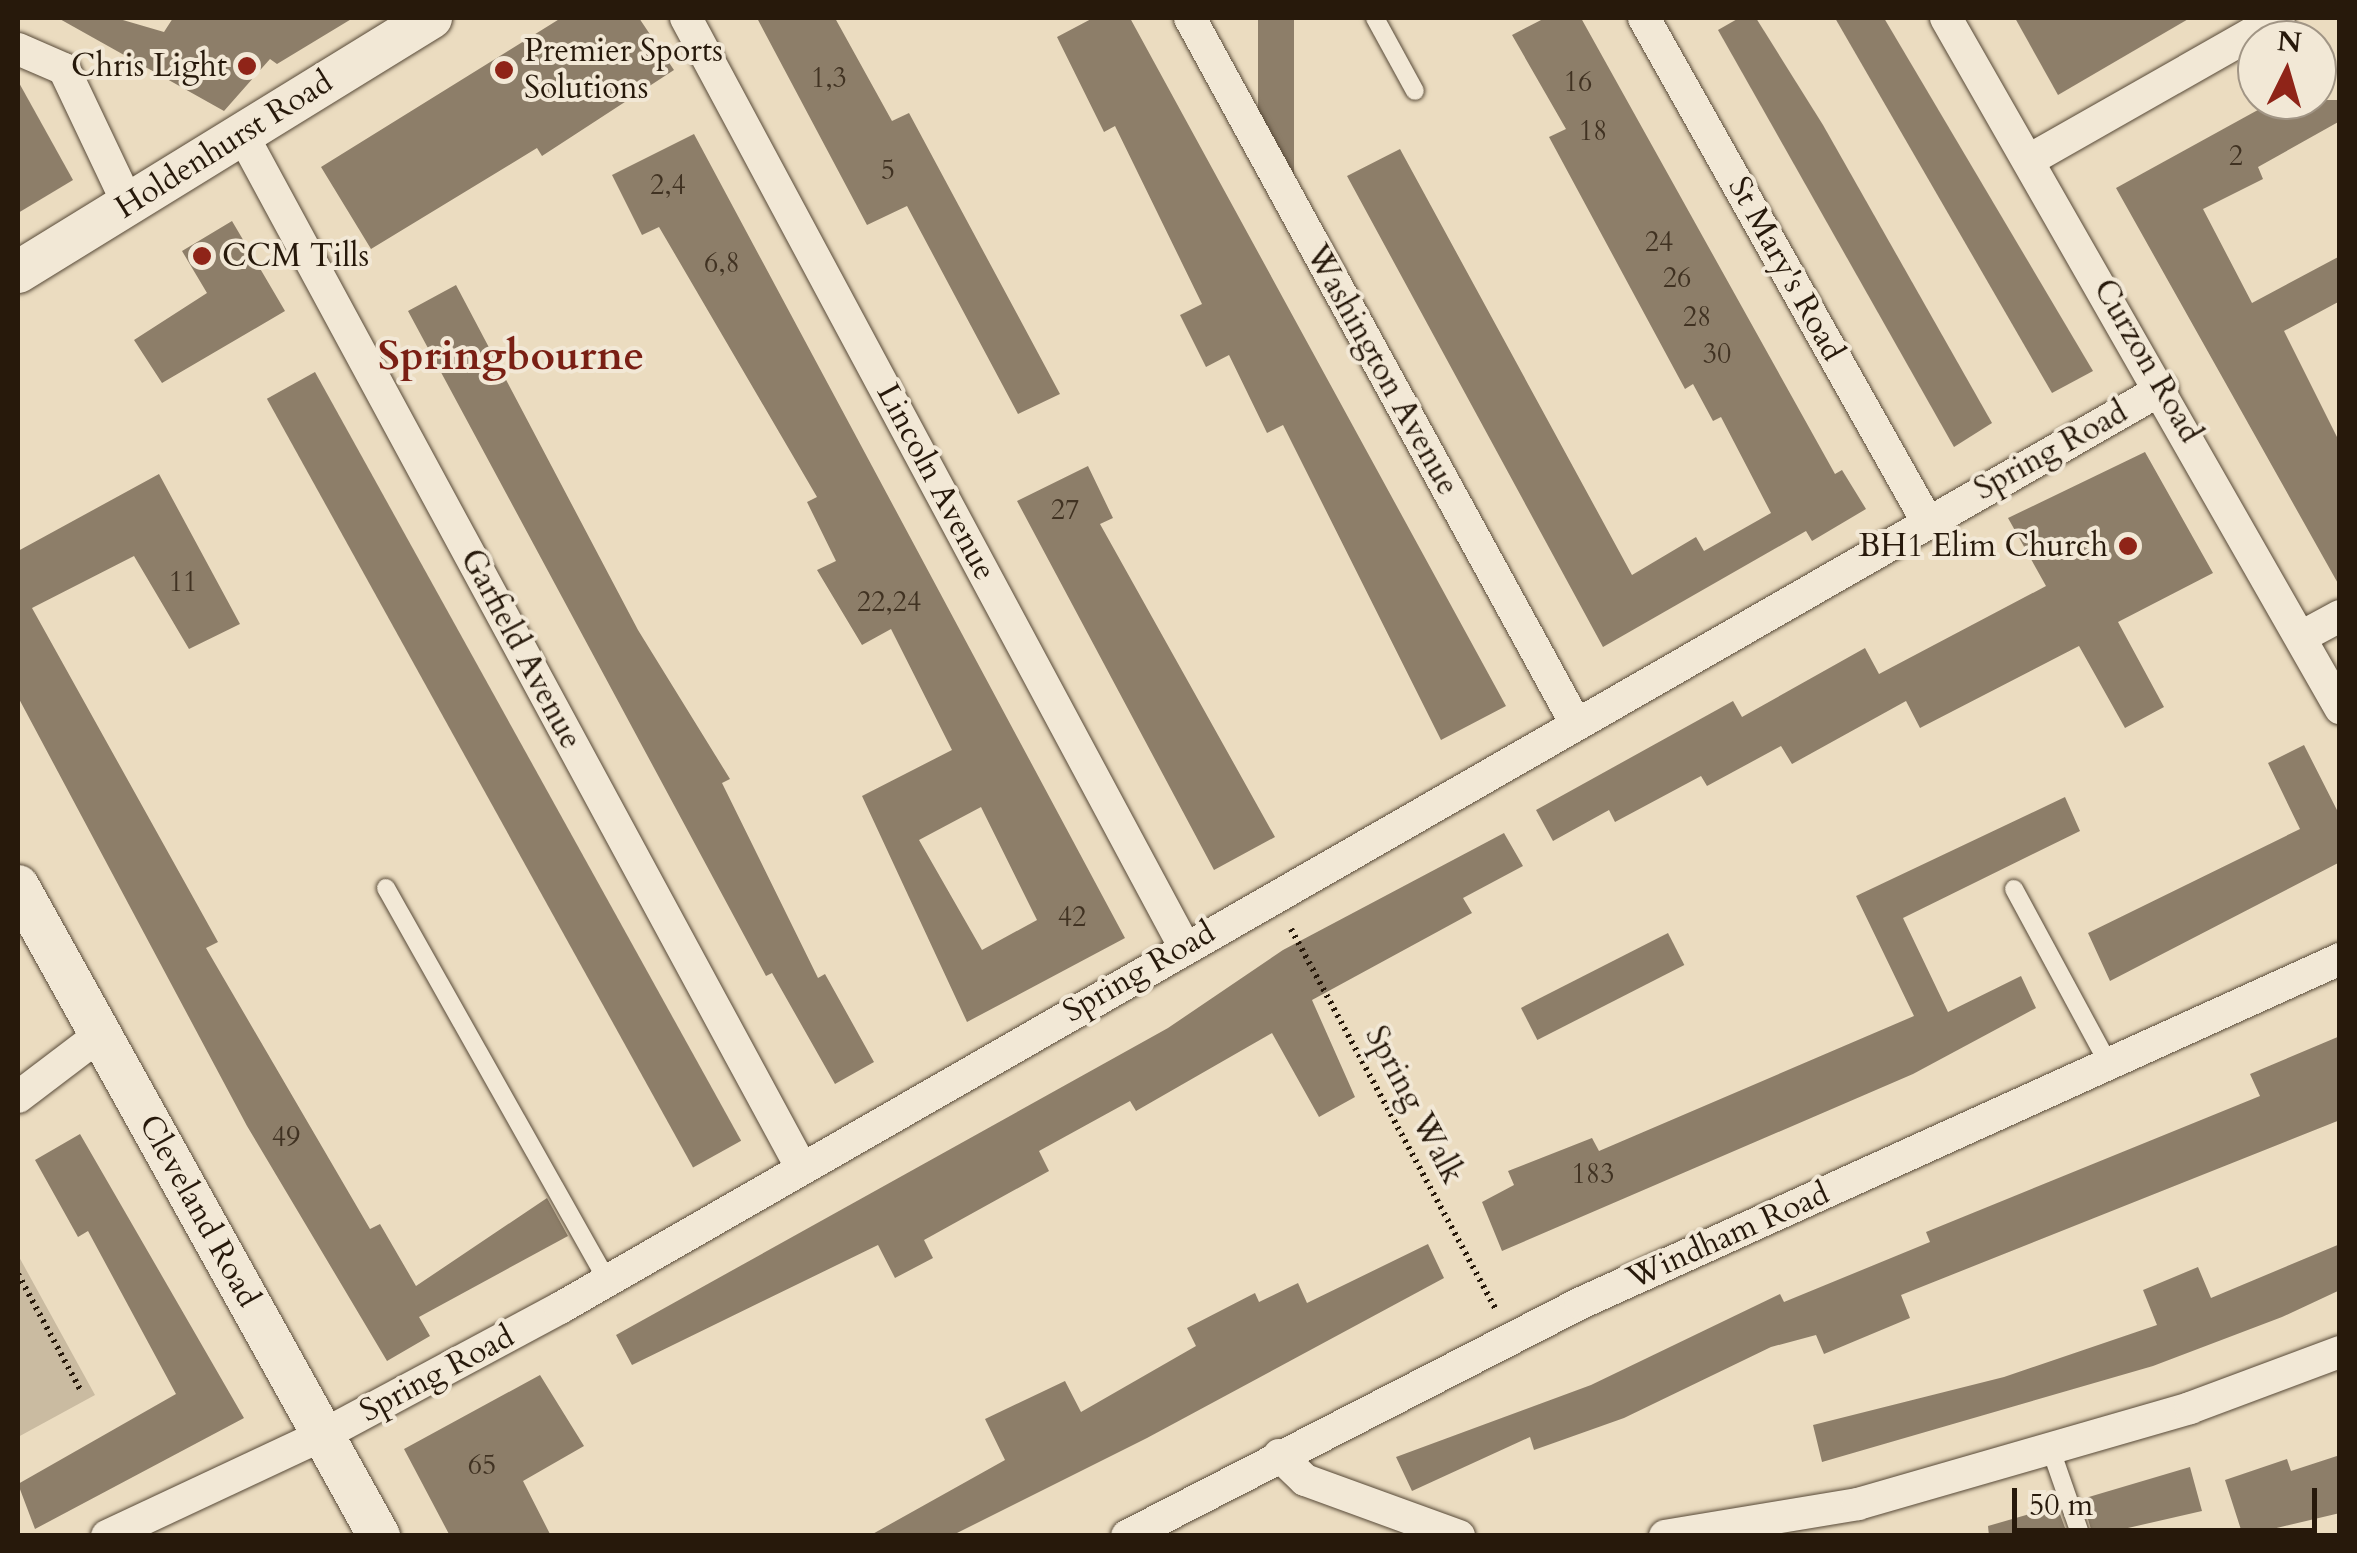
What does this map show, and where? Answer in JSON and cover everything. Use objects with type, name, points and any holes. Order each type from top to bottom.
[{"type":"street","name":"Holdenhurst Road","points":[[18,272],[431,18]]},
{"type":"street","name":"Lincoln Avenue","points":[[686,18],[1184,946]]},
{"type":"street","name":"Washington Avenue","points":[[1190,18],[1575,722]]},
{"type":"street","name":"St Mary's Road","points":[[1644,18],[1927,522]]},
{"type":"street","name":"Curzon Road","points":[[1946,18],[2032,159],[2340,708]]},
{"type":"street","points":[[2032,159],[2279,18]]},
{"type":"street","points":[[18,49],[64,69],[128,204]]},
{"type":"street","name":"Garfield Avenue","points":[[242,134],[800,1165]]},
{"type":"street","name":"Spring Road","points":[[107,1536],[324,1435],[2162,389]]},
{"type":"street","points":[[2301,637],[2340,616]]},
{"type":"street","name":"Cleveland Road","points":[[18,886],[379,1536]]},
{"type":"street","name":"Windham Road","points":[[1128,1536],[1510,1338],[2340,959]]},
{"type":"street","points":[[18,1097],[100,1034]]},
{"type":"street","points":[[1665,1536],[1858,1504],[2051,1450],[2340,1352]]},
{"type":"street","points":[[1280,1454],[1304,1480],[1459,1536]]},
{"type":"lane","points":[[1375,18],[1415,91]]},
{"type":"lane","points":[[386,888],[605,1276]]},
{"type":"lane","points":[[2014,889],[2108,1063]]},
{"type":"lane","points":[[2051,1450],[2081,1536]]},
{"type":"path","name":"Spring Walk","points":[[1273,895],[1510,1338]]},
{"type":"path","points":[[18,1274],[80,1388]]},
{"type":"shaded area","points":[[18,1255],[95,1395],[18,1437]]},
{"type":"building","points":[[58,18],[116,18],[164,32],[173,18],[353,18],[277,64],[270,59],[224,111]]},
{"type":"building","points":[[561,18],[639,18],[674,70],[542,156],[537,148],[371,249],[321,167]]},
{"type":"building","points":[[757,18],[835,18],[892,121],[909,113],[1060,394],[1018,414],[907,206],[867,225]]},
{"type":"building","points":[[1093,18],[1130,18],[1506,706],[1441,740],[1283,425],[1267,433],[1229,355],[1206,367],[1180,315],[1202,304],[1115,126],[1104,132],[1057,37]]},
{"type":"building","points":[[1258,18],[1294,18],[1294,179],[1258,179]]},
{"type":"building","points":[[1545,18],[1581,18],[1835,474],[1842,470],[1866,509],[1812,541],[1806,531],[1603,647],[1347,176],[1400,149],[1632,575],[1696,537],[1704,551],[1771,513],[1721,417],[1713,421],[1693,384],[1685,389],[1549,137],[1566,129],[1512,35]]},
{"type":"building","points":[[1739,18],[1756,18],[1823,125],[1992,423],[1954,447],[1718,30]]},
{"type":"building","points":[[1835,18],[1884,18],[2093,371],[2052,393]]},
{"type":"building","points":[[2015,18],[2190,18],[2058,95]]},
{"type":"building","points":[[18,81],[73,180],[18,213]]},
{"type":"building","points":[[2340,100],[2340,121],[2258,167],[2263,179],[2203,209],[2252,303],[2340,256],[2340,301],[2284,331],[2340,443],[2340,587],[2116,188],[2240,120],[2337,120]]},
{"type":"building","points":[[694,134],[1125,938],[967,1022],[862,796],[952,750],[891,629],[862,645],[817,570],[836,561],[807,502],[817,497],[659,227],[642,235],[612,175]],"holes":[[[981,807],[1037,920],[982,950],[919,840]]]},
{"type":"building","points":[[232,221],[285,311],[162,383],[134,340],[207,293],[182,251]]},
{"type":"building","points":[[456,285],[638,630],[730,779],[722,783],[818,978],[825,974],[874,1062],[835,1084],[772,973],[766,976],[408,311]]},
{"type":"building","points":[[315,372],[741,1141],[693,1167],[267,399]]},
{"type":"building","points":[[2145,452],[2213,573],[2118,622],[2164,707],[2125,728],[2079,646],[1920,728],[1906,701],[1792,764],[1781,746],[1707,786],[1701,776],[1615,822],[1609,810],[1553,841],[1536,810],[1733,701],[1742,717],[1865,648],[1879,674],[2046,586],[2008,518]]},
{"type":"building","points":[[1088,466],[1113,518],[1100,524],[1275,837],[1214,870],[1017,501]]},
{"type":"building","points":[[159,474],[240,624],[189,649],[134,556],[32,608],[218,942],[206,948],[370,1229],[380,1224],[416,1286],[547,1198],[568,1236],[419,1317],[430,1336],[387,1361],[247,1126],[18,697],[18,551]]},
{"type":"building","points":[[2304,745],[2340,816],[2340,862],[2110,981],[2088,933],[2300,829],[2268,763]]},
{"type":"building","points":[[2065,797],[2080,831],[1903,918],[1948,1012],[2021,976],[2036,1008],[1913,1074],[1502,1251],[1482,1202],[1514,1185],[1508,1171],[1592,1138],[1599,1151],[1914,1016],[1856,896]]},
{"type":"building","points":[[1504,833],[1523,866],[1463,898],[1472,913],[1312,1000],[1355,1097],[1319,1117],[1272,1033],[1136,1111],[1130,1101],[1039,1151],[1049,1171],[924,1240],[933,1258],[895,1278],[878,1245],[632,1365],[616,1335],[1168,1028],[1283,950]]},
{"type":"building","points":[[1668,933],[1684,965],[1537,1040],[1521,1008]]},
{"type":"building","points":[[2340,1036],[2340,1120],[1901,1295],[1910,1318],[1824,1354],[1816,1335],[1771,1347],[1624,1418],[1534,1450],[1530,1437],[1412,1491],[1396,1457],[1591,1385],[1780,1294],[1784,1302],[1930,1242],[1926,1232],[2260,1096],[2250,1074]]},
{"type":"building","points":[[80,1134],[244,1418],[35,1529],[18,1484],[176,1394],[88,1231],[78,1237],[35,1160]]},
{"type":"building","points":[[1428,1244],[1444,1278],[1147,1438],[951,1536],[869,1536],[1005,1460],[985,1419],[1065,1381],[1081,1412],[1196,1346],[1187,1328],[1255,1293],[1259,1302],[1298,1283],[1307,1303]]},
{"type":"building","points":[[2340,1244],[2340,1290],[2282,1317],[2153,1366],[1822,1462],[1813,1425],[2004,1377],[2157,1325],[2143,1290],[2198,1267],[2211,1298]]},
{"type":"building","points":[[540,1375],[584,1446],[523,1481],[551,1536],[450,1536],[404,1449]]},
{"type":"building","points":[[2340,1455],[2340,1513],[2243,1536],[2225,1480],[2287,1459],[2291,1471]]},
{"type":"building","points":[[2190,1467],[2202,1511],[2093,1536],[2082,1499]]},
{"type":"building","points":[[2057,1506],[2068,1536],[1989,1536],[1988,1526]]},
{"type":"place","name":"Chris Light","points":[[247,66]]},
{"type":"place","name":"Premier Sports Solutions","points":[[504,70]]},
{"type":"place","name":"CCM Tills","points":[[202,256]]},
{"type":"place","name":"BH1 Elim Church","points":[[2128,546]]},
{"type":"district","name":"Springbourne","points":[[511,356]]}]
